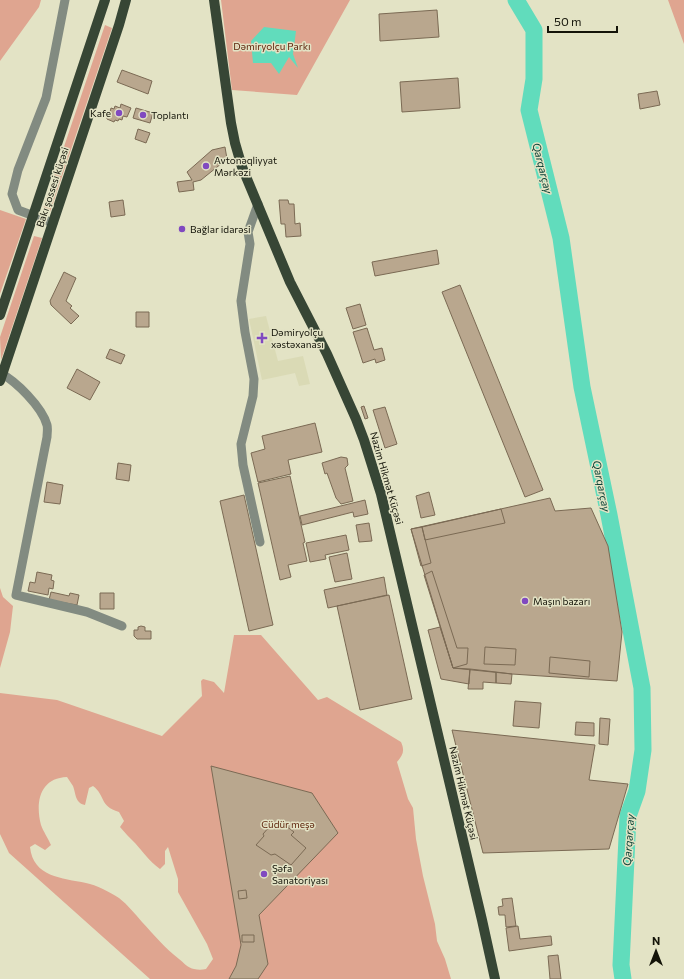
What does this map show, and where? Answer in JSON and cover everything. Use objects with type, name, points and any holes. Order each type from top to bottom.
[{"type":"main road","name":"Bakı şossesi küçəsi","points":[[0,315],[105,0]]},
{"type":"main road","name":"Bakı şossesi küçəsi","points":[[1,376],[119,25],[126,0]]},
{"type":"main road","name":"Nazim Hikmət Küçəsi","points":[[214,0],[230,123],[242,167],[290,282],[327,354],[356,419],[381,494],[495,979]]},
{"type":"street","points":[[53,223],[18,210],[12,194],[18,170],[46,98],[65,0]]},
{"type":"street","points":[[258,204],[248,232],[250,244],[241,301],[254,379],[253,396],[241,444],[243,465],[260,542]]},
{"type":"street","points":[[1,376],[24,392],[44,416],[48,426],[16,595],[87,612],[122,626]]},
{"type":"shaded area","name":"Dəmiryolçu xəstəxanası","points":[[266,316],[278,361],[303,356],[310,384],[299,386],[295,373],[262,380],[249,319]]},
{"type":"green space","points":[[0,0],[41,0],[39,7],[0,61]]},
{"type":"green space","name":"Dəmiryolçu Parkı","points":[[221,0],[350,0],[297,95],[232,90]]},
{"type":"green space","points":[[668,0],[684,0],[684,44]]},
{"type":"green space","points":[[105,25],[112,28],[50,212],[43,209]]},
{"type":"green space","points":[[0,210],[26,219],[0,294]]},
{"type":"green space","points":[[34,236],[42,238],[1,360],[0,337]]},
{"type":"green space","points":[[0,588],[3,597],[13,606],[10,632],[0,668]]},
{"type":"green space","name":"Cüdür meşə","points":[[234,635],[261,635],[318,700],[327,697],[401,742],[403,753],[397,762],[408,799],[413,808],[416,839],[423,876],[435,924],[437,941],[445,959],[451,979],[150,979],[9,853],[0,834],[0,693],[57,700],[162,736],[202,696],[201,681],[203,679],[214,682],[224,693]],"holes":[[[67,777],[73,786],[75,795],[82,804],[85,805],[89,788],[93,786],[100,793],[105,804],[113,810],[119,812],[124,821],[120,827],[149,860],[160,869],[165,864],[165,851],[168,847],[178,879],[178,892],[207,944],[213,959],[206,969],[202,970],[190,968],[186,965],[164,946],[128,907],[115,896],[90,884],[50,874],[37,865],[32,857],[30,847],[35,844],[45,850],[51,845],[41,825],[39,816],[39,800],[45,787],[51,782],[58,778]]]},
{"type":"water","points":[[264,27],[296,31],[293,54],[298,68],[289,57],[279,74],[271,63],[253,63],[251,41]]},
{"type":"building","points":[[437,10],[439,37],[380,41],[379,14]]},
{"type":"building","points":[[122,70],[152,81],[148,94],[117,82]]},
{"type":"building","points":[[458,78],[460,108],[402,112],[400,82]]},
{"type":"building","points":[[657,91],[660,105],[640,109],[638,94]]},
{"type":"building","name":"Kafe","points":[[121,104],[131,108],[127,117],[123,116],[122,120],[115,120],[114,122],[107,119],[107,115],[109,116],[111,108],[114,109],[115,106],[120,108]]},
{"type":"building","name":"Toplantı","points":[[136,108],[153,113],[150,123],[133,118]]},
{"type":"building","points":[[138,129],[150,133],[146,143],[135,139]]},
{"type":"building","name":"Avtonəqliyyat Mərkəzi","points":[[225,147],[227,159],[201,180],[193,182],[194,190],[179,192],[177,182],[192,180],[187,172],[212,150]]},
{"type":"building","points":[[123,200],[125,215],[111,217],[109,202]]},
{"type":"building","points":[[279,200],[288,200],[289,204],[294,204],[295,224],[300,223],[301,236],[286,237],[285,224],[281,224]]},
{"type":"building","points":[[437,250],[439,264],[375,276],[372,262]]},
{"type":"building","points":[[64,272],[76,278],[66,301],[72,306],[70,308],[79,316],[71,324],[51,305],[50,301]]},
{"type":"building","points":[[460,285],[543,490],[525,497],[442,292]]},
{"type":"building","points":[[360,304],[366,325],[353,329],[346,308]]},
{"type":"building","points":[[136,312],[149,312],[149,327],[136,327]]},
{"type":"building","points":[[367,328],[374,350],[382,348],[385,360],[376,363],[375,359],[363,363],[353,332]]},
{"type":"building","points":[[110,349],[125,355],[121,364],[106,358]]},
{"type":"building","points":[[77,369],[100,382],[90,400],[67,388]]},
{"type":"building","points":[[364,406],[368,418],[365,419],[361,407]]},
{"type":"building","points":[[385,407],[397,444],[385,448],[373,410]]},
{"type":"building","points":[[315,423],[322,452],[288,460],[291,474],[258,482],[251,453],[265,449],[262,436]]},
{"type":"building","points":[[341,457],[347,458],[348,465],[345,468],[353,501],[341,504],[336,498],[327,473],[325,474],[322,463]]},
{"type":"building","points":[[118,463],[131,465],[129,481],[116,479]]},
{"type":"building","points":[[290,476],[305,542],[303,543],[307,561],[288,565],[291,577],[280,580],[258,483]]},
{"type":"building","points":[[47,482],[63,485],[60,504],[44,502]]},
{"type":"building","points":[[429,492],[435,515],[421,518],[416,496]]},
{"type":"building","points":[[244,495],[273,625],[249,631],[220,501]]},
{"type":"building","name":"Maşın bazarı","points":[[550,498],[555,511],[591,508],[608,546],[622,632],[617,681],[512,674],[453,668],[411,529]]},
{"type":"building","points":[[365,500],[368,514],[354,517],[353,512],[302,525],[300,516]]},
{"type":"building","points":[[501,509],[505,523],[425,540],[422,527]]},
{"type":"building","points":[[369,523],[372,541],[359,542],[356,525]]},
{"type":"building","points":[[422,527],[431,563],[421,566],[411,529]]},
{"type":"building","points":[[346,535],[349,550],[325,555],[326,559],[310,562],[306,543]]},
{"type":"building","points":[[347,553],[352,579],[335,582],[329,557]]},
{"type":"building","points":[[432,571],[457,648],[468,648],[467,664],[453,668],[424,575]]},
{"type":"building","points":[[37,572],[52,575],[51,580],[54,581],[53,589],[49,588],[48,595],[28,591],[30,582],[35,583]]},
{"type":"building","points":[[384,577],[387,595],[328,608],[324,590]]},
{"type":"building","points":[[51,592],[69,596],[70,593],[79,595],[77,605],[49,600]]},
{"type":"building","points":[[100,593],[114,593],[114,609],[100,609]]},
{"type":"building","points":[[389,595],[412,699],[360,710],[337,606]]},
{"type":"building","points":[[138,627],[145,627],[145,631],[151,631],[151,639],[137,639],[134,636],[134,630],[138,630]]},
{"type":"building","points":[[440,627],[453,668],[470,669],[469,684],[441,679],[428,630]]},
{"type":"building","points":[[485,647],[516,649],[515,665],[484,664]]},
{"type":"building","points":[[550,657],[590,661],[589,677],[549,673]]},
{"type":"building","points":[[470,669],[496,672],[496,683],[483,682],[483,689],[468,689]]},
{"type":"building","points":[[496,672],[512,674],[511,684],[496,683]]},
{"type":"building","points":[[515,701],[541,703],[539,728],[513,726]]},
{"type":"building","points":[[600,718],[610,719],[608,745],[599,744]]},
{"type":"building","points":[[576,722],[594,723],[594,736],[575,735]]},
{"type":"building","points":[[452,730],[595,745],[589,780],[628,784],[609,849],[483,853]]},
{"type":"building","name":"Şəfa Sanatoriyası","points":[[211,766],[312,793],[338,833],[259,915],[268,964],[258,979],[229,979],[236,966],[241,945]]},
{"type":"building","points":[[277,822],[284,828],[286,826],[294,832],[291,835],[306,848],[291,865],[275,854],[271,855],[256,845],[270,826],[273,828]]},
{"type":"building","points":[[246,890],[247,898],[239,899],[238,891]]},
{"type":"building","points":[[512,898],[516,926],[506,927],[505,915],[499,915],[498,907],[503,906],[502,899]]},
{"type":"building","points":[[518,926],[520,939],[551,936],[552,945],[509,951],[506,928]]},
{"type":"building","points":[[242,935],[254,935],[254,942],[242,942]]},
{"type":"building","points":[[558,955],[561,979],[550,979],[548,956]]},
{"type":"waterway","name":"Qarqarçay","points":[[516,0],[534,30],[534,79],[529,110],[561,238],[582,387],[609,515],[642,688],[643,750],[637,791],[628,816],[621,965],[623,979]]},
{"type":"place","name":"Kafe","points":[[119,113]]},
{"type":"place","name":"Toplantı","points":[[143,115]]},
{"type":"place","name":"Avtonəqliyyat Mərkəzi","points":[[206,166]]},
{"type":"place","name":"Bağlar idarəsi","points":[[182,229]]},
{"type":"place","name":"Dəmiryolçu xəstəxanası","points":[[262,338]]},
{"type":"place","name":"Maşın bazarı","points":[[525,601]]},
{"type":"place","name":"Şəfa Sanatoriyası","points":[[264,874]]}]
